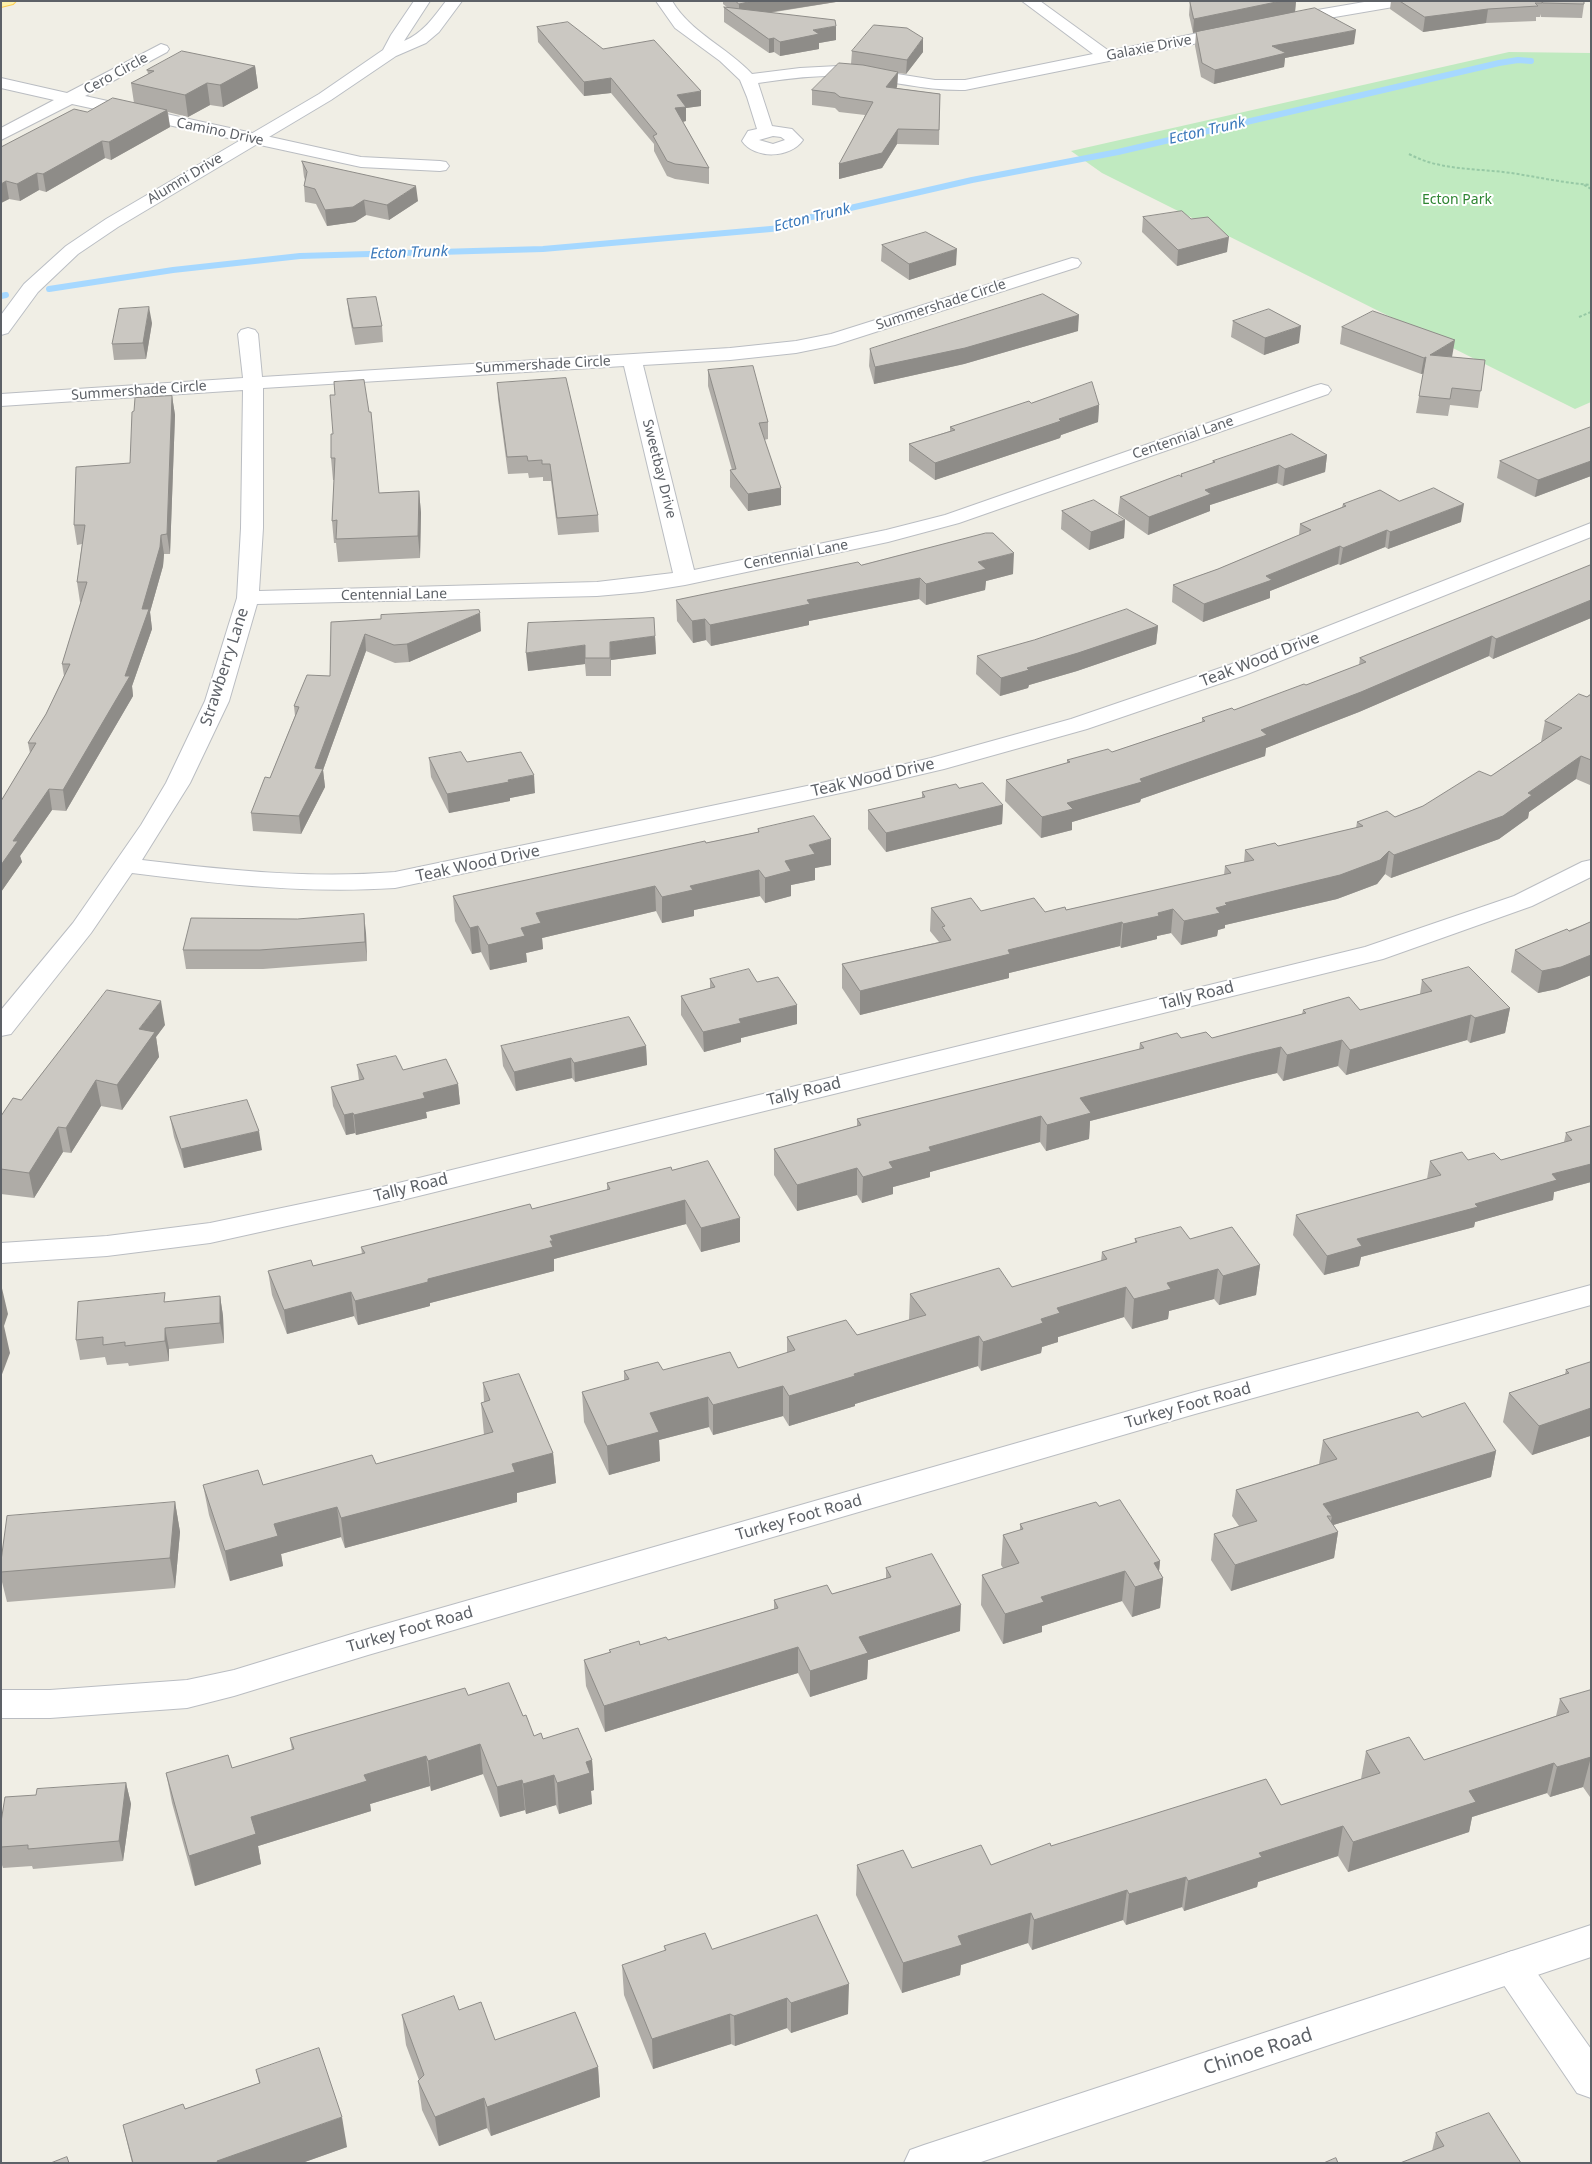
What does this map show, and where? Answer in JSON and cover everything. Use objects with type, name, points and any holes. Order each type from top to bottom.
[{"type":"main road","points":[[1,2],[8,1]]},
{"type":"street","name":"Alumni Drive","points":[[390,53],[399,35],[422,1]]},
{"type":"street","name":"Alumni Drive","points":[[1,329],[31,288],[72,250],[112,223],[251,139],[325,97],[390,53],[420,40],[433,28],[454,1]]},
{"type":"street","points":[[664,1],[668,11],[682,27],[732,63],[748,79],[753,87],[766,132]]},
{"type":"street","points":[[1030,1],[1105,56]]},
{"type":"street","points":[[1326,1],[1340,10]]},
{"type":"street","points":[[1272,24],[1340,10],[1400,1]]},
{"type":"street","name":"Galaxie Drive","points":[[748,79],[839,71],[938,86],[987,82],[1105,56],[1252,28]]},
{"type":"street","name":"Cero Circle","points":[[1,135],[161,49]]},
{"type":"street","name":"Camino Drive","points":[[1,83],[361,162],[440,166]]},
{"type":"street","name":"Summershade Circle","points":[[1,400],[253,382],[765,351],[811,344],[835,338],[1072,263]]},
{"type":"street","name":"Strawberry Lane","points":[[1,1028],[82,928],[125,865],[173,791],[200,740],[217,701],[248,598],[252,528],[253,382],[248,334]]},
{"type":"street","name":"Sweetbay Drive","points":[[632,360],[685,578]]},
{"type":"street","name":"Centennial Lane","points":[[248,598],[597,589],[642,585],[685,578],[888,536],[952,519],[1321,390]]},
{"type":"street","name":"Teak Wood Drive","points":[[125,865],[286,884],[336,885],[395,880],[850,784],[936,764],[1070,726],[1188,688],[1591,529]]},
{"type":"street","name":"Tally Road","points":[[1,1253],[107,1246],[210,1233],[382,1196],[1374,953],[1523,901],[1591,867]]},
{"type":"street","name":"Turkey Foot Road","points":[[1,1704],[109,1701],[187,1694],[234,1683],[368,1642],[1195,1403],[1591,1295]]},
{"type":"street","name":"Chinoe Road","points":[[924,2163],[1591,1940]]},
{"type":"street","points":[[1512,1967],[1591,2080]]},
{"type":"path","points":[[1409,154],[1419,160],[1439,166],[1510,172],[1562,183],[1591,185]]},
{"type":"path","points":[[1584,185],[1591,189]]},
{"type":"path","points":[[1579,317],[1591,312]]},
{"type":"green space","name":"Ecton Park","points":[[1509,52],[1591,53],[1591,402],[1575,409],[1102,173],[1071,151]]},
{"type":"building","points":[[736,1],[753,1],[739,4]]},
{"type":"building","points":[[1190,1],[1281,1],[1194,19]]},
{"type":"building","points":[[1400,1],[1542,1],[1542,3],[1535,3],[1538,6],[1488,9],[1425,17]]},
{"type":"building","points":[[1543,1],[1584,1],[1584,4],[1543,3]]},
{"type":"building","points":[[724,7],[835,20],[836,26],[813,30],[819,34],[780,42],[774,38],[769,39]]},
{"type":"building","points":[[1315,8],[1356,30],[1272,46],[1286,53],[1215,70],[1202,63],[1196,32]]},
{"type":"building","points":[[568,22],[603,49],[654,40],[701,91],[677,95],[686,107],[675,108],[709,168],[675,164],[667,161],[653,136],[657,134],[611,78],[584,82],[537,27]]},
{"type":"building","points":[[874,25],[907,28],[923,38],[907,60],[852,51]]},
{"type":"building","points":[[182,51],[255,66],[220,85],[207,83],[185,95],[131,83],[154,71],[147,70]]},
{"type":"building","points":[[839,63],[863,65],[898,72],[886,87],[940,94],[939,130],[898,129],[882,153],[839,164],[873,102],[812,90]]},
{"type":"building","points":[[113,98],[167,110],[109,142],[102,141],[43,174],[37,173],[17,184],[6,181],[1,184],[1,147],[74,109],[87,112]]},
{"type":"building","points":[[302,161],[416,186],[387,205],[364,200],[353,207],[325,210],[315,189],[304,186],[307,172]]},
{"type":"building","points":[[1182,211],[1191,219],[1208,217],[1229,237],[1178,250],[1143,217]]},
{"type":"building","points":[[926,232],[957,249],[909,264],[882,245]]},
{"type":"building","points":[[1043,294],[1079,315],[965,348],[875,367],[870,349]]},
{"type":"building","points":[[376,297],[382,326],[353,328],[347,299]]},
{"type":"building","points":[[149,307],[143,343],[112,344],[119,309]]},
{"type":"building","points":[[1269,309],[1301,326],[1265,338],[1233,321]]},
{"type":"building","points":[[1373,311],[1455,340],[1430,355],[1485,360],[1481,391],[1452,388],[1450,399],[1419,396],[1426,357],[1424,358],[1342,327]]},
{"type":"building","points":[[753,366],[768,422],[759,423],[781,488],[748,494],[730,470],[736,469],[708,370]]},
{"type":"building","points":[[566,378],[598,515],[557,518],[550,464],[542,464],[542,460],[528,461],[527,456],[507,457],[497,383]]},
{"type":"building","points":[[364,380],[369,412],[371,412],[379,493],[419,491],[418,536],[336,539],[337,520],[332,521],[335,458],[331,458],[331,434],[333,434],[330,395],[335,395],[334,382]]},
{"type":"building","points":[[1092,382],[1099,405],[1059,419],[1061,421],[935,463],[909,444],[955,430],[950,427],[1029,401],[1031,403]]},
{"type":"building","points":[[172,396],[167,534],[161,535],[160,547],[142,609],[149,609],[125,676],[130,676],[63,790],[49,789],[13,841],[18,841],[1,865],[1,801],[36,743],[28,743],[46,714],[70,664],[62,664],[87,582],[77,582],[85,525],[74,525],[76,467],[130,463],[132,412],[134,411],[135,398]]},
{"type":"building","points":[[1591,427],[1591,461],[1538,480],[1500,461]]},
{"type":"building","points":[[1292,434],[1327,455],[1285,469],[1279,465],[1205,490],[1211,494],[1149,517],[1120,497],[1179,475],[1182,477],[1181,474],[1215,462],[1213,461]]},
{"type":"building","points":[[1434,488],[1464,504],[1390,532],[1387,530],[1343,548],[1340,546],[1266,576],[1272,580],[1204,604],[1173,585],[1218,569],[1311,530],[1300,524],[1346,506],[1343,504],[1380,490],[1399,501]]},
{"type":"building","points":[[1094,500],[1125,520],[1091,532],[1062,511]]},
{"type":"building","points":[[986,533],[993,533],[1014,553],[978,562],[986,569],[926,584],[920,578],[807,600],[810,604],[710,625],[705,619],[692,621],[676,600],[858,562],[861,565]]},
{"type":"building","points":[[1591,565],[1591,600],[1496,639],[1492,636],[1361,692],[1261,730],[1267,735],[1140,779],[1142,782],[1067,803],[1073,809],[1042,817],[1006,780],[1108,749],[1112,752],[1205,721],[1202,718],[1232,708],[1234,710],[1304,684],[1306,685],[1366,662],[1360,658]]},
{"type":"building","points":[[1127,609],[1158,626],[1001,678],[977,656],[1034,640]]},
{"type":"building","points":[[479,610],[480,613],[407,644],[394,645],[365,634],[315,768],[323,769],[299,816],[251,813],[265,777],[270,778],[299,707],[294,706],[307,675],[330,676],[331,622],[381,619],[381,615]]},
{"type":"building","points":[[654,618],[655,636],[610,642],[610,658],[585,658],[585,645],[526,653],[528,623]]},
{"type":"building","points":[[1579,694],[1587,697],[1591,694],[1591,760],[1581,756],[1528,793],[1532,795],[1503,816],[1394,855],[1389,851],[1380,860],[1340,875],[1225,903],[1227,905],[1216,908],[1220,913],[1184,921],[1173,909],[1158,913],[1159,916],[1123,924],[1122,922],[1008,950],[1010,954],[860,991],[842,964],[951,940],[942,927],[945,926],[931,908],[971,898],[981,911],[1034,898],[1045,912],[1065,907],[1066,910],[1231,873],[1225,866],[1254,860],[1245,850],[1275,843],[1278,846],[1363,826],[1357,822],[1387,811],[1395,817],[1423,806],[1479,771],[1491,776],[1562,728],[1545,721]]},
{"type":"building","points":[[461,752],[467,762],[521,752],[534,775],[508,780],[509,782],[447,794],[429,758]]},
{"type":"building","points":[[983,783],[1003,805],[886,833],[868,810],[925,797],[922,792],[956,784],[959,788]]},
{"type":"building","points":[[814,816],[831,839],[809,845],[815,854],[785,861],[791,871],[765,878],[759,870],[690,886],[693,890],[662,897],[655,886],[536,913],[541,923],[521,928],[525,936],[488,945],[478,926],[470,928],[453,896],[705,841],[706,843],[759,832],[758,829]]},
{"type":"building","points":[[364,914],[365,942],[260,950],[183,950],[191,918],[297,919]]},
{"type":"building","points":[[1591,922],[1591,955],[1561,967],[1542,971],[1515,950],[1567,929],[1569,931]]},
{"type":"building","points":[[1469,967],[1510,1008],[1475,1018],[1471,1015],[1350,1050],[1342,1040],[1287,1055],[1281,1047],[1080,1098],[1091,1113],[1047,1125],[1041,1116],[929,1147],[931,1151],[889,1162],[893,1168],[863,1177],[857,1168],[797,1185],[774,1149],[861,1125],[857,1119],[1144,1048],[1140,1043],[1177,1033],[1181,1038],[1206,1032],[1212,1038],[1306,1013],[1303,1010],[1349,997],[1360,1010],[1432,991],[1422,980]]},
{"type":"building","points":[[749,969],[757,982],[778,977],[797,1005],[739,1019],[741,1023],[703,1032],[681,996],[715,987],[710,979]]},
{"type":"building","points":[[107,990],[161,1001],[139,1029],[155,1032],[117,1085],[96,1080],[66,1128],[58,1127],[29,1173],[1,1169],[1,1116],[13,1098],[21,1100]]},
{"type":"building","points":[[629,1017],[646,1046],[574,1063],[571,1058],[514,1072],[501,1046]]},
{"type":"building","points":[[396,1056],[403,1070],[446,1059],[458,1084],[423,1093],[425,1098],[354,1115],[353,1113],[344,1115],[331,1087],[364,1079],[357,1065]]},
{"type":"building","points":[[247,1100],[259,1131],[181,1149],[170,1117]]},
{"type":"building","points":[[1591,1126],[1591,1164],[1552,1174],[1557,1180],[1475,1204],[1478,1207],[1357,1239],[1362,1246],[1327,1256],[1296,1215],[1441,1175],[1430,1161],[1462,1152],[1468,1160],[1494,1153],[1501,1160],[1572,1140],[1566,1133]]},
{"type":"building","points":[[708,1161],[740,1218],[701,1228],[685,1200],[550,1236],[553,1241],[550,1241],[553,1247],[428,1279],[428,1282],[355,1301],[351,1292],[284,1310],[268,1271],[311,1260],[313,1266],[365,1253],[361,1247],[530,1204],[532,1209],[610,1189],[607,1183],[671,1167],[672,1170]]},
{"type":"building","points":[[1181,1227],[1190,1239],[1232,1227],[1260,1265],[1223,1276],[1218,1269],[1167,1283],[1171,1289],[1134,1299],[1126,1287],[1057,1308],[1060,1313],[1041,1319],[1043,1323],[983,1342],[979,1336],[789,1396],[783,1386],[713,1405],[708,1397],[650,1413],[659,1432],[607,1446],[582,1392],[629,1379],[624,1371],[658,1362],[663,1370],[730,1352],[738,1368],[795,1350],[787,1337],[846,1320],[857,1335],[926,1315],[910,1294],[999,1268],[1012,1287],[1107,1259],[1102,1252],[1137,1242],[1135,1239]]},
{"type":"building","points":[[165,1293],[164,1302],[220,1296],[220,1323],[165,1328],[165,1341],[125,1346],[125,1342],[103,1345],[103,1337],[76,1340],[78,1302]]},
{"type":"building","points":[[1591,1362],[1591,1408],[1539,1426],[1509,1393],[1569,1373],[1566,1370]]},
{"type":"building","points":[[519,1374],[553,1453],[512,1464],[515,1472],[341,1518],[337,1507],[274,1524],[278,1536],[225,1551],[203,1485],[258,1470],[263,1485],[372,1455],[376,1464],[493,1432],[481,1403],[490,1400],[483,1383]]},
{"type":"building","points":[[1465,1403],[1496,1451],[1323,1504],[1332,1516],[1327,1516],[1338,1532],[1235,1565],[1214,1534],[1257,1521],[1236,1490],[1337,1459],[1323,1440],[1418,1412],[1422,1417]]},
{"type":"building","points":[[1120,1500],[1160,1561],[1154,1563],[1163,1578],[1135,1587],[1125,1571],[1041,1597],[1044,1602],[1005,1614],[982,1575],[1019,1563],[1003,1535],[1023,1529],[1020,1524],[1096,1502],[1099,1506]]},
{"type":"building","points":[[175,1502],[170,1558],[1,1572],[7,1516]]},
{"type":"building","points":[[932,1554],[961,1605],[859,1637],[868,1653],[810,1671],[798,1647],[604,1706],[584,1660],[639,1641],[640,1645],[666,1637],[668,1640],[778,1608],[774,1600],[827,1585],[832,1594],[891,1577],[886,1568]]},
{"type":"building","points":[[509,1683],[523,1716],[526,1715],[534,1736],[541,1733],[543,1739],[578,1728],[592,1760],[586,1762],[590,1773],[557,1783],[554,1775],[523,1784],[522,1780],[497,1787],[480,1744],[428,1761],[426,1756],[364,1775],[367,1781],[251,1817],[256,1834],[189,1856],[166,1773],[228,1755],[232,1768],[294,1749],[290,1738],[465,1688],[468,1695]]},
{"type":"building","points":[[1591,1690],[1591,1757],[1557,1767],[1554,1763],[1469,1791],[1476,1802],[1353,1842],[1343,1826],[1259,1853],[1262,1857],[1188,1881],[1186,1877],[1129,1894],[1127,1890],[1034,1920],[1031,1913],[958,1936],[962,1945],[903,1963],[857,1865],[903,1850],[912,1868],[981,1845],[991,1865],[1050,1843],[1051,1846],[1266,1779],[1281,1805],[1380,1773],[1366,1751],[1409,1737],[1424,1760],[1569,1712],[1560,1699]]},
{"type":"building","points":[[126,1783],[119,1841],[28,1849],[28,1845],[1,1847],[1,1822],[5,1797],[36,1795],[37,1789]]},
{"type":"building","points":[[817,1915],[849,1984],[791,2003],[787,1998],[734,2016],[730,2014],[652,2039],[622,1965],[666,1950],[664,1946],[705,1933],[712,1949]]},
{"type":"building","points":[[454,1996],[459,2010],[481,2002],[495,2040],[575,2012],[598,2067],[487,2107],[484,2098],[435,2117],[418,2081],[424,2075],[402,2015]]},
{"type":"building","points":[[319,2048],[342,2117],[217,2161],[218,2163],[133,2163],[123,2125],[183,2104],[185,2109],[260,2083],[256,2070]]},
{"type":"building","points":[[1489,2113],[1521,2163],[1400,2163],[1444,2146],[1436,2133]]},
{"type":"building","points":[[67,2157],[69,2163],[51,2163]]},
{"type":"building","points":[[1336,2158],[1338,2163],[1324,2163]]},
{"type":"waterway","name":"Ecton Trunk","points":[[49,289],[173,270],[300,256],[543,249],[782,228],[807,218],[972,180],[1118,152],[1499,63],[1518,60],[1531,61]]},
{"type":"waterway","name":"Ecton Trunk","points":[[1,296],[6,295]]}]
